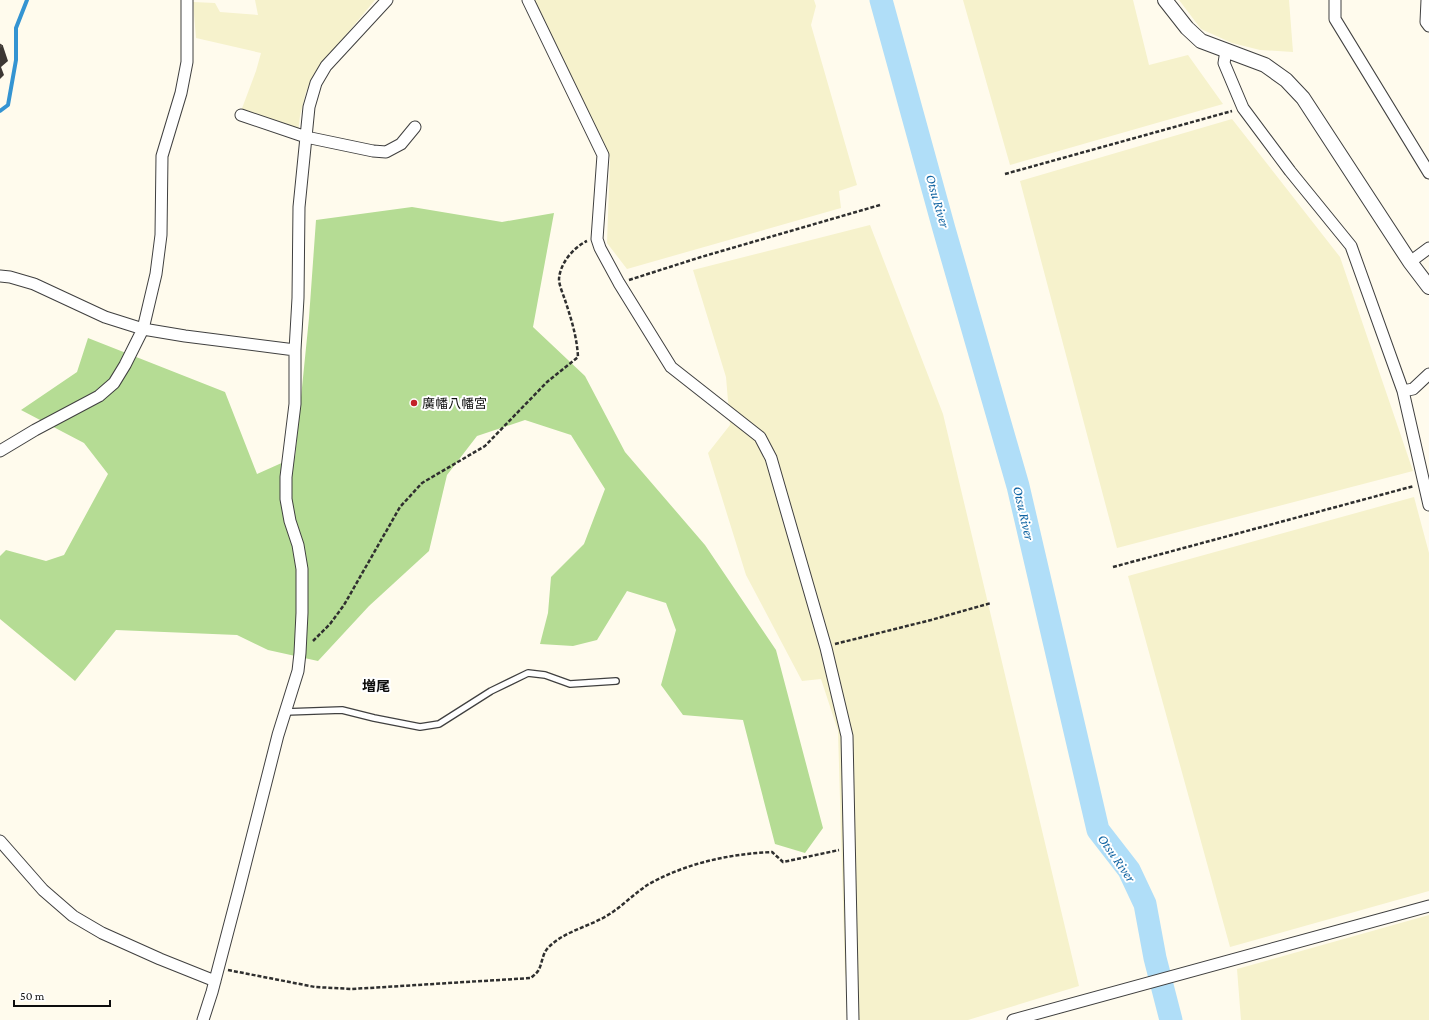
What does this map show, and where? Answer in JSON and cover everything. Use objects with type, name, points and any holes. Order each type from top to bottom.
[{"type":"street","points":[[0,451],[104,392],[114,383],[143,329],[156,274],[161,235],[162,156],[181,93],[187,62],[187,0]]},
{"type":"street","points":[[203,1020],[239,890],[278,735],[298,671],[302,613],[302,569],[298,545],[290,521],[286,499],[286,477],[295,404],[299,207],[309,107],[316,83],[326,66],[387,0]]},
{"type":"street","points":[[528,0],[603,156],[597,239],[600,248],[619,283],[671,367],[760,437],[771,458],[826,648],[847,736],[853,1020]]},
{"type":"street","points":[[1164,0],[1187,28],[1201,40],[1265,65],[1286,80],[1303,98],[1410,262],[1429,287]]},
{"type":"street","points":[[1335,0],[1335,19],[1429,173]]},
{"type":"street","points":[[1427,0],[1426,22],[1429,26]]},
{"type":"street","points":[[1226,51],[1224,63],[1243,108],[1290,171],[1351,246],[1403,391],[1429,505]]},
{"type":"street","points":[[241,115],[306,137],[373,151],[386,152],[401,144],[415,127]]},
{"type":"street","points":[[1410,262],[1429,248]]},
{"type":"street","points":[[0,276],[10,277],[34,284],[104,317],[143,329],[295,350]]},
{"type":"street","points":[[1403,391],[1413,388],[1429,374]]},
{"type":"street","points":[[0,841],[43,890],[73,916],[102,934],[214,981]]},
{"type":"street","points":[[1013,1020],[1222,964],[1429,906]]},
{"type":"lane","points":[[285,712],[342,710],[374,718],[420,726],[439,724],[491,692],[528,673],[546,675],[570,684],[616,681]]},
{"type":"path","points":[[1005,174],[1243,108]]},
{"type":"path","points":[[619,283],[701,257],[880,205]]},
{"type":"path","points":[[300,653],[330,624],[344,605],[400,507],[422,483],[485,446],[547,382],[578,357],[577,342],[559,280],[562,267],[578,245],[586,241],[597,239]]},
{"type":"path","points":[[1113,567],[1423,484]]},
{"type":"path","points":[[826,648],[839,642],[924,622],[991,603]]},
{"type":"path","points":[[218,968],[315,987],[352,989],[531,978],[538,971],[546,950],[557,940],[604,918],[648,885],[680,868],[750,853],[772,852],[783,862],[849,847]]},
{"type":"shaded area","points":[[255,0],[375,0],[316,71],[306,92],[298,132],[241,111],[261,53],[196,38],[193,2],[215,3],[220,12],[258,15]]},
{"type":"shaded area","points":[[535,0],[814,0],[816,6],[811,25],[857,185],[839,191],[841,208],[627,269],[607,243],[610,158]]},
{"type":"shaded area","points":[[963,0],[1133,0],[1149,65],[1188,55],[1223,104],[1010,165]]},
{"type":"shaded area","points":[[1179,0],[1289,0],[1293,52],[1260,50],[1232,43],[1201,29]]},
{"type":"shaded area","points":[[1232,119],[1340,257],[1413,471],[1117,548],[1020,181]]},
{"type":"shaded area","points":[[870,225],[943,414],[1079,986],[968,1020],[856,1020],[845,973],[838,731],[821,679],[802,681],[746,575],[708,453],[730,425],[726,377],[693,270]]},
{"type":"shaded area","points":[[1414,497],[1429,553],[1429,891],[1230,947],[1128,576]]},
{"type":"shaded area","points":[[1429,915],[1429,1020],[1241,1020],[1237,969]]},
{"type":"green space","points":[[412,207],[502,222],[554,213],[533,327],[585,376],[625,452],[705,545],[776,650],[823,828],[805,853],[775,844],[743,720],[683,715],[661,685],[676,630],[666,603],[627,591],[597,640],[573,646],[540,644],[548,613],[551,577],[584,544],[605,489],[571,435],[525,420],[477,436],[447,475],[429,551],[369,606],[318,661],[268,650],[237,635],[116,630],[75,681],[0,619],[0,556],[6,550],[46,561],[64,555],[108,474],[84,443],[21,410],[77,372],[88,338],[225,392],[257,474],[295,457],[309,318],[316,220]]},
{"type":"waterway","points":[[0,111],[8,105],[16,60],[16,28],[27,0]]},
{"type":"waterway","name":"Otsu River","points":[[881,0],[944,229],[1018,486],[1098,830],[1129,870],[1145,904],[1155,958],[1171,1020]]},
{"type":"place","name":"廣幡八幡宮","points":[[414,403]]},
{"type":"district","name":"増尾","points":[[376,686]]}]
